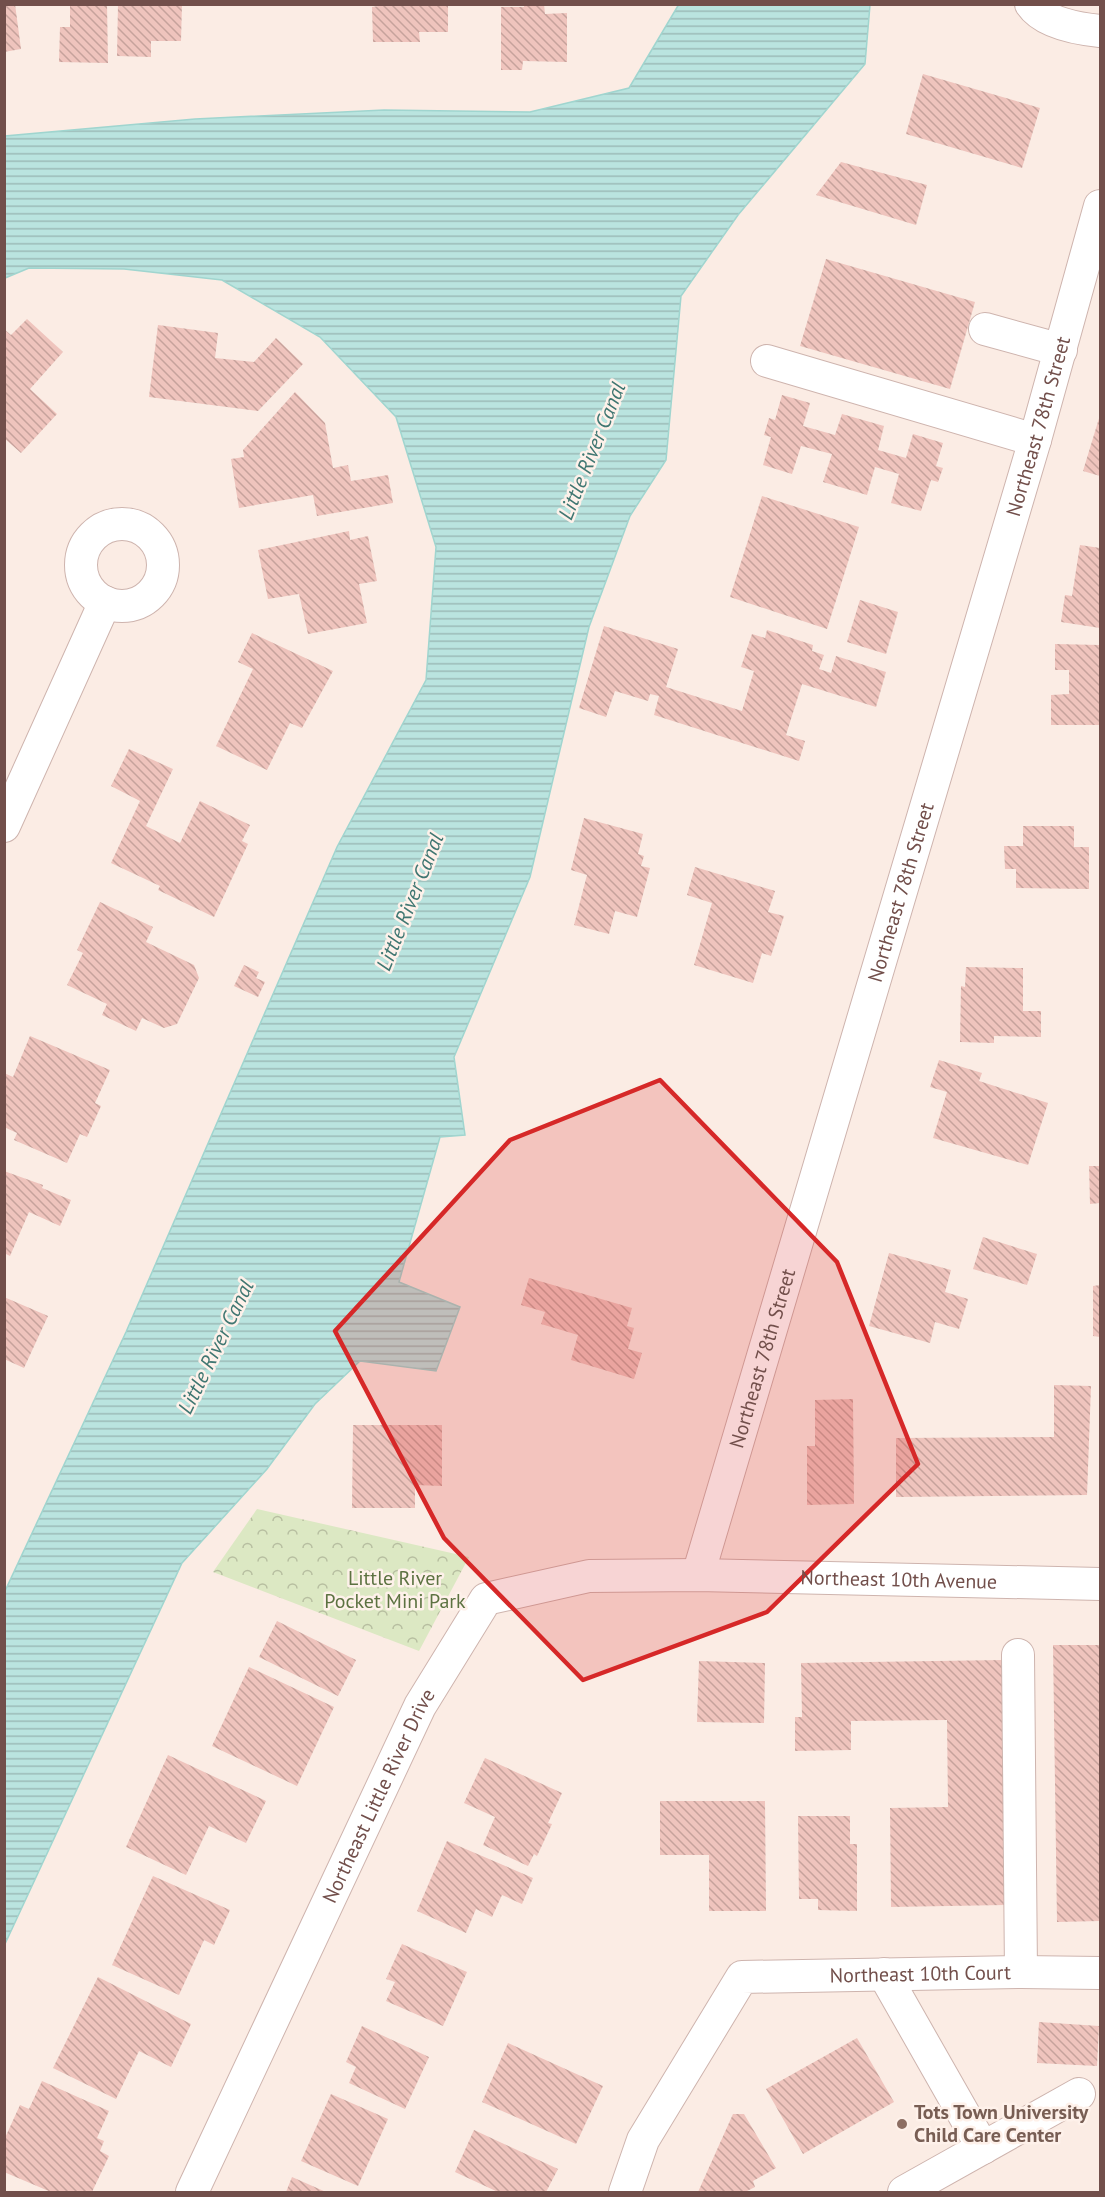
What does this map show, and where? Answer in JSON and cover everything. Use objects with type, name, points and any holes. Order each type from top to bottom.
[{"type":"street","points":[[1031,4],[1035,10],[1077,29],[1101,31]]},
{"type":"street","name":"Northeast 78th Street","points":[[698,1575],[1035,440],[1101,206]]},
{"type":"street","points":[[984,329],[1061,350]]},
{"type":"street","points":[[766,361],[1035,440]]},
{"type":"street","points":[[4,826],[105,602]]},
{"type":"street","name":"Northeast 10th Avenue","points":[[698,1575],[1101,1584]]},
{"type":"street","name":"Northeast Little River Drive","points":[[192,2193],[420,1706],[486,1599],[589,1576],[698,1575]]},
{"type":"street","points":[[1018,1655],[1022,1972]]},
{"type":"street","name":"Northeast 10th Court","points":[[625,2193],[643,2140],[742,1977],[1022,1972],[1101,1973]]},
{"type":"street","points":[[884,1974],[983,2148]]},
{"type":"street","points":[[904,2193],[1079,2094]]},
{"type":"highlighted area","points":[[660,1080],[837,1262],[918,1464],[767,1612],[583,1680],[444,1538],[335,1331],[510,1140]]},
{"type":"green space","name":"Little River Pocket Mini Park","points":[[257,1509],[469,1557],[419,1651],[213,1572]]},
{"type":"water","name":"Little River Canal","points":[[679,4],[870,5],[865,64],[738,215],[681,296],[666,460],[630,516],[589,627],[530,877],[454,1057],[465,1135],[440,1137],[399,1282],[460,1307],[436,1371],[360,1361],[315,1404],[267,1469],[182,1563],[5,1944],[5,1591],[126,1332],[337,847],[426,680],[436,547],[396,417],[320,337],[222,280],[124,269],[29,268],[5,278],[5,136],[195,119],[384,110],[530,112],[629,88]]},
{"type":"building","points":[[4,4],[15,4],[21,49],[4,52]]},
{"type":"building","points":[[70,4],[107,4],[108,63],[59,62],[60,27],[70,27]]},
{"type":"building","points":[[118,4],[182,4],[181,41],[151,41],[151,57],[117,56]]},
{"type":"building","points":[[391,4],[448,4],[448,32],[419,32],[420,42],[373,42],[372,7]]},
{"type":"building","points":[[524,4],[544,4],[545,14],[567,13],[567,62],[523,61],[522,70],[501,70],[501,7],[524,7]]},
{"type":"building","points":[[923,74],[1040,108],[1022,168],[906,134]]},
{"type":"building","points":[[841,162],[927,185],[916,225],[816,195]]},
{"type":"building","points":[[826,259],[975,302],[950,389],[800,346]]},
{"type":"building","points":[[27,319],[63,352],[30,389],[57,414],[21,453],[4,438],[4,329],[11,335]]},
{"type":"building","points":[[158,325],[218,333],[215,358],[254,362],[276,338],[303,364],[258,411],[149,397]]},
{"type":"building","points":[[295,392],[325,423],[333,468],[348,465],[351,481],[388,475],[393,503],[317,516],[313,495],[239,508],[231,459],[244,457],[243,450]]},
{"type":"building","points":[[782,395],[810,403],[803,426],[835,435],[842,414],[884,426],[878,450],[906,458],[913,434],[943,443],[936,466],[943,468],[938,482],[931,480],[921,511],[891,503],[899,474],[875,467],[867,495],[823,482],[832,454],[801,446],[792,474],[763,465],[771,437],[764,435],[769,418],[775,420]]},
{"type":"building","points":[[1100,415],[1100,476],[1083,471]]},
{"type":"building","points":[[762,496],[859,527],[827,629],[730,597]]},
{"type":"building","points":[[349,531],[350,540],[368,536],[377,581],[359,584],[367,623],[308,634],[299,594],[268,599],[258,550]]},
{"type":"building","points":[[1080,545],[1100,548],[1100,628],[1061,622],[1065,595],[1072,596]]},
{"type":"building","points":[[860,600],[898,612],[886,654],[847,642]]},
{"type":"building","points":[[604,626],[678,649],[666,687],[742,711],[754,671],[741,667],[752,634],[765,638],[767,630],[813,645],[812,651],[824,655],[819,669],[831,673],[836,656],[886,672],[876,707],[802,684],[786,735],[805,741],[799,761],[654,715],[659,696],[650,694],[648,701],[615,691],[606,717],[579,708]]},
{"type":"building","points":[[252,633],[333,671],[302,728],[290,723],[267,770],[216,746],[253,669],[238,662]]},
{"type":"building","points":[[1055,644],[1100,645],[1100,725],[1051,725],[1051,695],[1069,694],[1069,670],[1055,670]]},
{"type":"building","points":[[129,749],[173,769],[146,826],[180,843],[200,801],[250,825],[242,841],[248,844],[214,917],[158,890],[160,886],[111,863],[140,801],[111,786]]},
{"type":"building","points":[[584,818],[643,834],[638,854],[644,856],[641,866],[650,868],[637,917],[615,911],[609,934],[574,925],[587,875],[571,870]]},
{"type":"building","points":[[1023,826],[1074,826],[1074,847],[1089,847],[1089,889],[1016,888],[1016,869],[1005,869],[1004,846],[1023,846]]},
{"type":"building","points":[[695,867],[775,891],[768,912],[784,916],[771,956],[762,953],[753,983],[694,965],[712,903],[687,895]]},
{"type":"building","points":[[100,902],[153,927],[146,942],[194,965],[199,978],[177,1024],[164,1028],[142,1018],[136,1031],[102,1015],[107,1004],[67,985],[83,953],[77,950]]},
{"type":"building","points":[[244,965],[259,972],[256,978],[265,982],[258,997],[234,986]]},
{"type":"building","points":[[966,967],[1023,968],[1023,1011],[1041,1011],[1041,1037],[994,1036],[994,1043],[960,1042],[961,986],[965,987]]},
{"type":"building","points":[[30,1036],[110,1070],[95,1103],[101,1106],[87,1137],[80,1134],[67,1163],[14,1140],[17,1133],[4,1127],[4,1073],[13,1077]]},
{"type":"building","points":[[939,1060],[982,1073],[979,1081],[1048,1103],[1028,1165],[933,1138],[947,1092],[930,1087]]},
{"type":"building","points":[[1089,1166],[1100,1166],[1100,1203],[1090,1204]]},
{"type":"building","points":[[4,1171],[43,1185],[42,1188],[71,1200],[60,1226],[29,1212],[10,1256],[4,1253]]},
{"type":"building","points":[[983,1237],[1037,1254],[1027,1285],[973,1269]]},
{"type":"building","points":[[889,1253],[951,1270],[945,1292],[968,1299],[959,1329],[935,1322],[930,1343],[869,1326]]},
{"type":"building","points":[[529,1278],[632,1308],[627,1326],[634,1328],[628,1349],[642,1353],[634,1379],[571,1360],[578,1335],[541,1324],[545,1312],[521,1305]]},
{"type":"building","points":[[1100,1285],[1100,1337],[1093,1336],[1093,1286]]},
{"type":"building","points":[[4,1297],[48,1316],[24,1368],[4,1359]]},
{"type":"building","points":[[1054,1385],[1091,1386],[1087,1495],[896,1497],[896,1438],[1054,1437]]},
{"type":"building","points":[[853,1399],[854,1504],[807,1505],[807,1446],[815,1446],[815,1400]]},
{"type":"building","points":[[353,1425],[442,1425],[442,1486],[415,1485],[415,1508],[352,1508]]},
{"type":"building","points":[[277,1621],[356,1660],[338,1696],[259,1657]]},
{"type":"building","points":[[1053,1645],[1100,1645],[1100,1921],[1057,1922]]},
{"type":"building","points":[[1003,1660],[1005,1905],[891,1907],[890,1808],[948,1807],[947,1720],[851,1721],[851,1750],[795,1751],[795,1717],[802,1717],[801,1663]]},
{"type":"building","points":[[699,1661],[765,1663],[764,1723],[697,1722]]},
{"type":"building","points":[[249,1667],[334,1707],[297,1786],[212,1746]]},
{"type":"building","points":[[168,1755],[266,1801],[246,1843],[209,1826],[186,1875],[126,1847]]},
{"type":"building","points":[[485,1758],[562,1793],[548,1823],[552,1824],[537,1856],[534,1854],[528,1866],[483,1845],[495,1817],[464,1803]]},
{"type":"building","points":[[660,1801],[765,1801],[766,1911],[709,1911],[709,1855],[660,1855]]},
{"type":"building","points":[[798,1816],[850,1816],[850,1844],[857,1844],[857,1911],[818,1910],[818,1899],[799,1899]]},
{"type":"building","points":[[447,1841],[533,1878],[522,1904],[502,1895],[492,1917],[476,1909],[466,1933],[417,1911]]},
{"type":"building","points":[[153,1876],[230,1910],[214,1945],[204,1940],[179,1995],[112,1965]]},
{"type":"building","points":[[402,1944],[467,1972],[443,2026],[386,2001],[395,1982],[386,1979]]},
{"type":"building","points":[[98,1977],[191,2024],[171,2067],[139,2051],[116,2099],[53,2068]]},
{"type":"building","points":[[1039,2022],[1099,2026],[1097,2066],[1037,2063]]},
{"type":"building","points":[[362,2026],[429,2057],[405,2109],[349,2083],[356,2067],[346,2062]]},
{"type":"building","points":[[857,2038],[894,2102],[803,2154],[766,2089]]},
{"type":"building","points":[[508,2043],[603,2086],[576,2144],[482,2102]]},
{"type":"building","points":[[42,2081],[109,2111],[97,2138],[104,2141],[100,2151],[109,2156],[92,2192],[51,2192],[4,2172],[4,2140],[20,2105],[29,2109]]},
{"type":"building","points":[[331,2094],[388,2119],[358,2186],[301,2161]]},
{"type":"building","points":[[733,2114],[744,2114],[776,2168],[753,2181],[755,2187],[745,2192],[698,2192]]},
{"type":"building","points":[[474,2130],[558,2169],[546,2192],[498,2192],[455,2172]]},
{"type":"building","points":[[292,2177],[326,2192],[286,2192]]},
{"type":"place","name":"Tots Town University Child Care Center","points":[[902,2124]]}]
